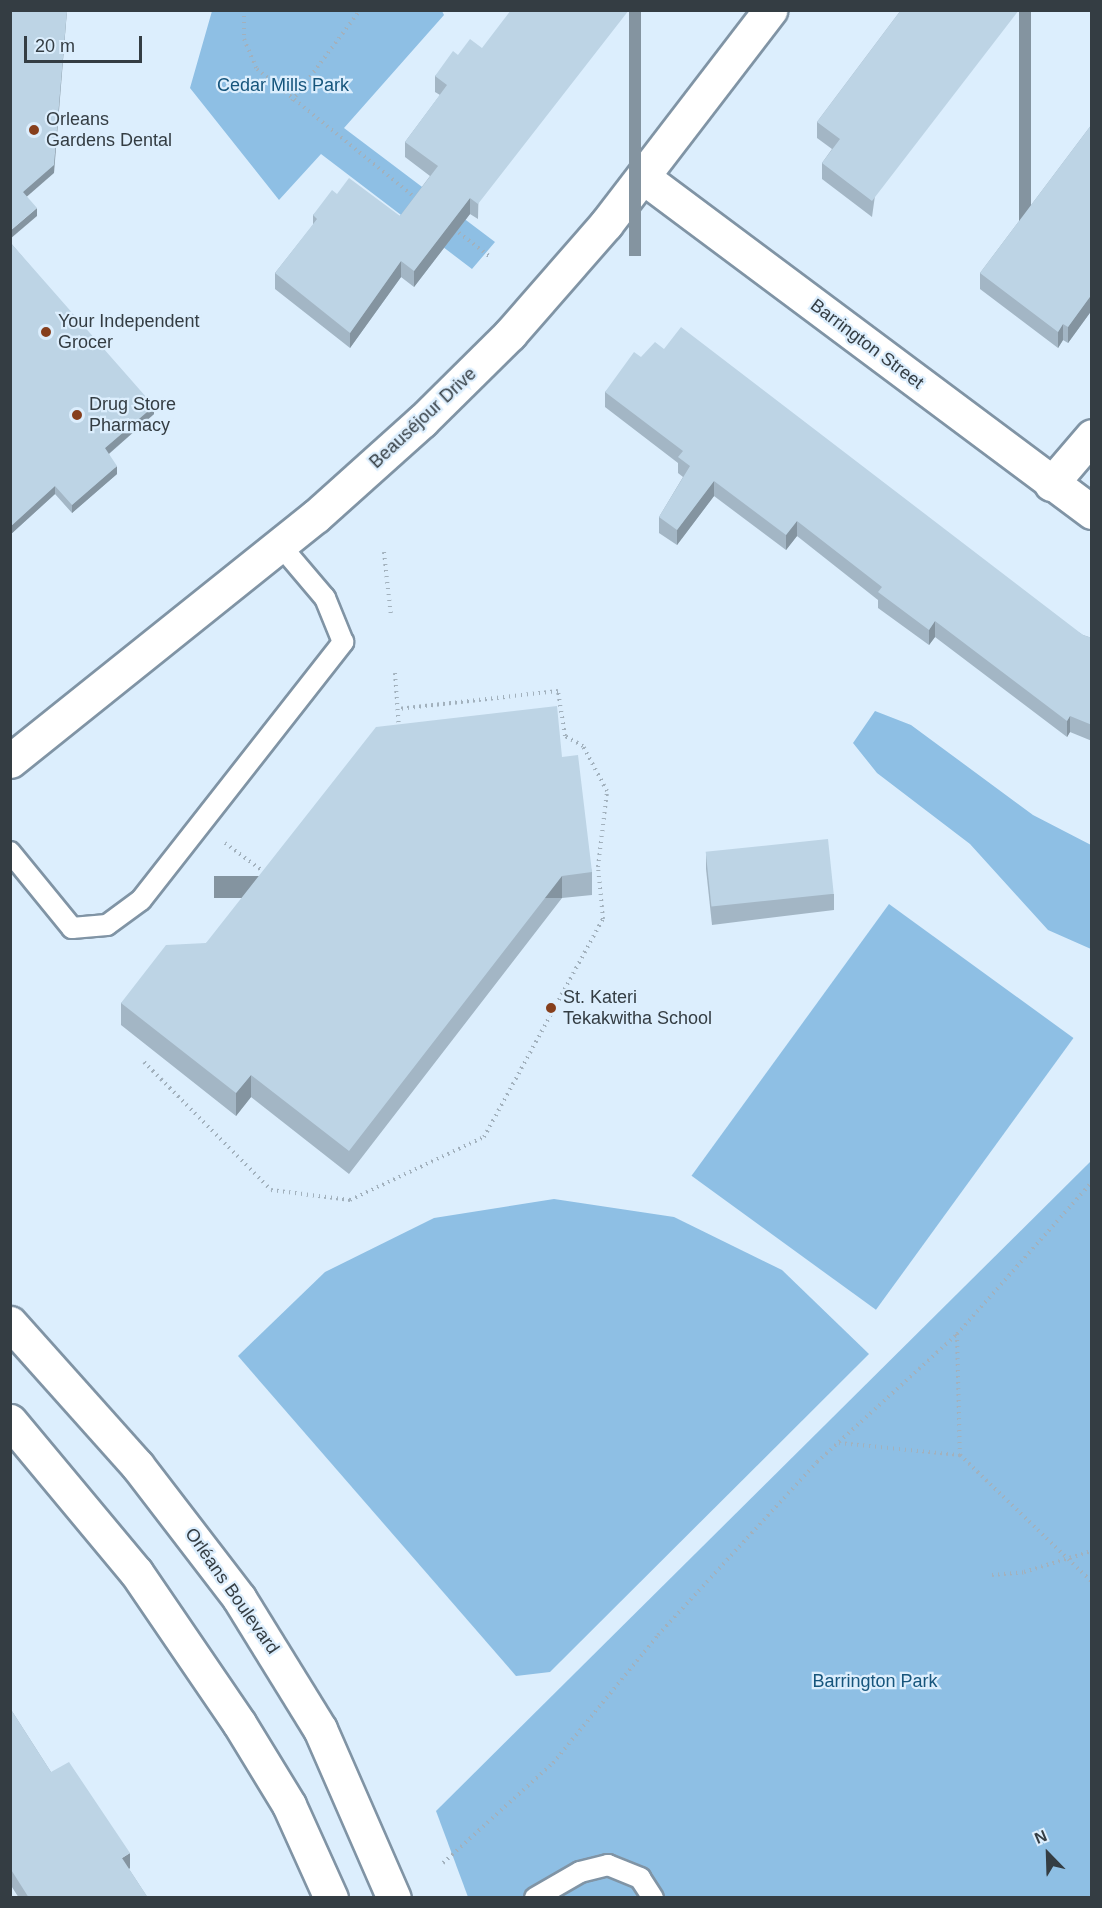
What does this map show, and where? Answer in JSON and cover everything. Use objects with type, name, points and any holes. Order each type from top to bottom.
[{"type":"street","name":"Beauséjour Drive","points":[[10,761],[280,545],[422,421],[510,334],[643,177],[770,10]]},
{"type":"street","name":"Barrington Street","points":[[643,177],[1051,484],[1092,512]]},
{"type":"street","points":[[1051,484],[1092,436]]},
{"type":"street","name":"Orléans Boulevard","points":[[10,1323],[137,1465],[239,1598],[320,1729],[394,1898]]},
{"type":"street","points":[[10,1421],[136,1572],[239,1723],[289,1805],[331,1898]]},
{"type":"lane","points":[[10,852],[72,928],[107,925],[141,900],[343,642],[325,598],[280,545]]},
{"type":"lane","points":[[535,1898],[580,1872],[608,1865],[640,1878],[653,1898]]},
{"type":"path","points":[[244,10],[244,39],[257,69],[292,102],[424,205]]},
{"type":"path","points":[[292,102],[360,10]]},
{"type":"path","points":[[452,227],[489,256]]},
{"type":"path","points":[[384,552],[391,616]]},
{"type":"path","points":[[395,673],[400,740]]},
{"type":"path","points":[[144,1062],[271,1190],[350,1200],[484,1137],[603,919],[598,867],[607,791],[583,746],[565,736],[558,690],[398,709]]},
{"type":"path","points":[[201,824],[274,880]]},
{"type":"path","points":[[443,1863],[554,1763],[657,1635],[838,1443],[957,1334],[1092,1182]]},
{"type":"path","points":[[957,1334],[960,1455]]},
{"type":"path","points":[[838,1443],[960,1455],[1092,1582]]},
{"type":"path","points":[[992,1575],[1024,1572],[1092,1551]]},
{"type":"green space","name":"Cedar Mills Park","points":[[212,11],[442,11],[444,15],[344,128],[495,242],[472,269],[321,154],[279,200],[190,88]]},
{"type":"green space","points":[[875,711],[911,725],[1033,815],[1091,845],[1091,949],[1048,930],[970,844],[877,773],[853,743]]},
{"type":"green space","points":[[889,904],[1073,1038],[876,1310],[692,1176]]},
{"type":"green space","name":"Barrington Park","points":[[1091,1161],[1091,1897],[468,1897],[436,1811]]},
{"type":"green space","points":[[554,1199],[674,1217],[782,1270],[869,1354],[550,1672],[516,1676],[238,1356],[325,1272],[434,1218]]},
{"type":"building","points":[[10,10],[67,10],[54,165],[23,192],[37,208],[10,231]]},
{"type":"building","points":[[511,10],[629,10],[478,204],[470,198],[414,271],[401,261],[350,333],[275,273],[317,219],[313,215],[332,190],[337,194],[349,178],[400,216],[438,166],[405,142],[447,85],[435,76],[453,51],[458,55],[470,39],[482,48]]},
{"type":"building","points":[[901,10],[1019,10],[872,201],[822,163],[840,139],[817,122]]},
{"type":"building","points":[[1092,124],[1092,294],[1068,327],[1063,324],[1058,332],[980,273]]},
{"type":"building","name":"Your Independent Grocer","points":[[10,242],[154,406],[105,448],[117,466],[72,505],[55,486],[10,527]]},
{"type":"building","points":[[681,327],[1083,635],[1092,638],[1092,725],[1070,716],[1067,721],[935,621],[929,630],[878,592],[882,587],[797,521],[786,535],[714,481],[677,530],[659,517],[690,466],[678,457],[683,451],[605,392],[634,352],[641,357],[655,342],[664,349]]},
{"type":"building","points":[[557,706],[562,757],[578,755],[592,872],[562,876],[349,1151],[251,1075],[236,1093],[121,1003],[166,945],[206,943],[376,727]]},
{"type":"building","points":[[828,839],[834,894],[711,907],[706,852]]},
{"type":"building","points":[[10,1708],[51,1772],[69,1762],[130,1853],[122,1858],[148,1898],[29,1898],[10,1868]]},
{"type":"place","name":"Orleans Gardens Dental","points":[[34,130]]},
{"type":"place","name":"Your Independent Grocer","points":[[46,332]]},
{"type":"place","name":"Drug Store Pharmacy","points":[[77,415]]},
{"type":"place","name":"St. Kateri Tekakwitha School","points":[[551,1008]]}]
